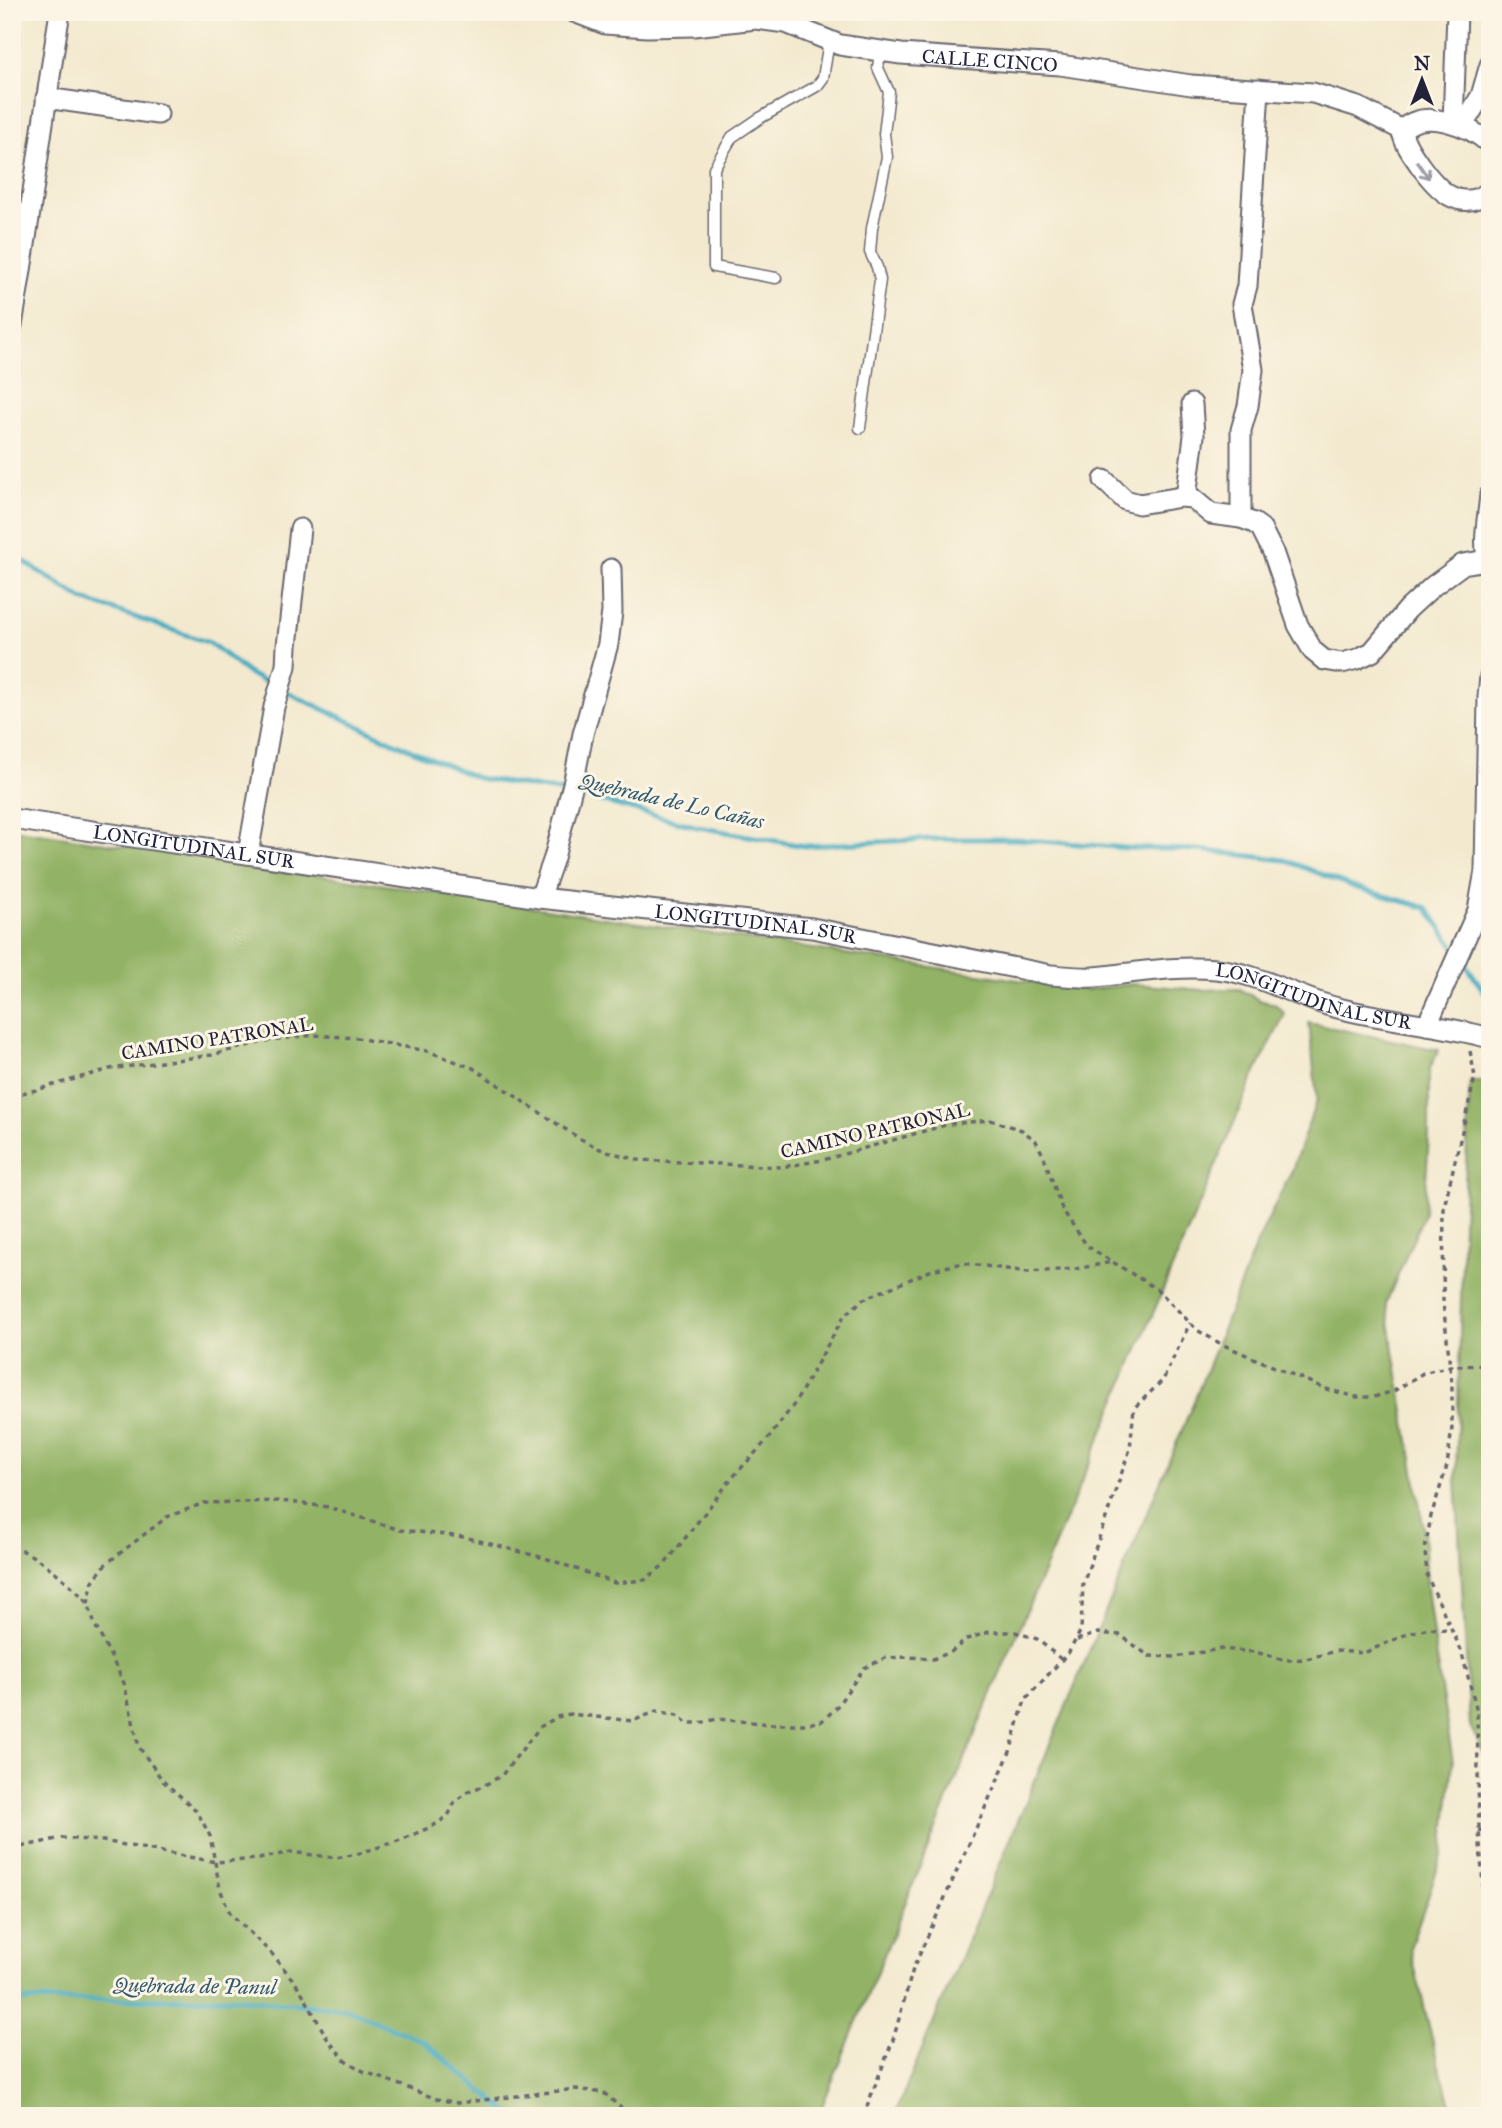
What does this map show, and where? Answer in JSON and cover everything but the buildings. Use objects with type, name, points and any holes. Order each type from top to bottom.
[{"type":"street","points":[[12,325],[60,12]]},
{"type":"street","name":"CALLE CINCO","points":[[574,12],[605,24],[647,27],[694,26],[756,19],[786,23],[840,45],[880,51],[1060,65],[1191,85],[1313,93],[1358,107],[1402,130]]},
{"type":"street","points":[[1457,12],[1458,124]]},
{"type":"street","points":[[1458,124],[1480,96],[1490,65]]},
{"type":"street","points":[[1241,518],[1241,430],[1248,406],[1253,370],[1242,304],[1247,286],[1259,89]]},
{"type":"street","points":[[46,98],[158,114]]},
{"type":"street","points":[[1488,199],[1458,199],[1438,190],[1414,156],[1402,130],[1419,121],[1458,124],[1490,144]]},
{"type":"street","points":[[1186,497],[1194,436],[1192,404]]},
{"type":"street","points":[[1104,480],[1125,500],[1139,504],[1192,498],[1211,514],[1241,518],[1261,528],[1273,552],[1298,625],[1313,651],[1324,660],[1342,663],[1372,652],[1408,609],[1462,564],[1488,564],[1486,536],[1490,495]]},
{"type":"street","points":[[248,854],[274,707],[286,666],[300,529]]},
{"type":"street","points":[[540,898],[575,780],[583,734],[608,644],[612,612],[611,569]]},
{"type":"street","points":[[1427,1025],[1483,893],[1490,676]]},
{"type":"street","name":"LONGITUDINAL SUR","points":[[12,819],[540,898],[813,928],[1051,975],[1090,977],[1167,969],[1217,969],[1255,977],[1294,995],[1338,1008],[1461,1030],[1490,1038]]},
{"type":"lane","points":[[776,278],[714,267],[715,168],[732,137],[772,110],[817,86],[823,78],[829,41]]},
{"type":"lane","points":[[860,428],[880,280],[870,252],[872,228],[887,157],[884,134],[889,92],[878,68],[880,51]]},
{"type":"path","points":[[1461,1030],[1468,1042],[1475,1077],[1444,1207],[1443,1302],[1452,1385],[1452,1428],[1447,1466],[1431,1516],[1426,1550],[1427,1576],[1461,1650],[1477,1711],[1479,1830],[1490,1982]]},
{"type":"path","name":"CAMINO PATRONAL","points":[[12,1095],[110,1069],[212,1055],[270,1040],[314,1035],[357,1038],[427,1051],[473,1068],[577,1137],[600,1149],[638,1160],[782,1167],[823,1160],[949,1124],[990,1119],[1022,1130],[1036,1141],[1062,1209],[1087,1246],[1158,1290],[1197,1330],[1221,1344],[1326,1389],[1356,1397],[1374,1397],[1394,1391],[1423,1373],[1450,1366],[1490,1365]]},
{"type":"path","points":[[88,1603],[93,1581],[106,1564],[167,1517],[204,1503],[281,1501],[328,1507],[400,1531],[464,1537],[548,1559],[615,1583],[645,1580],[665,1564],[732,1478],[768,1439],[789,1412],[844,1317],[864,1299],[932,1270],[962,1263],[1028,1272],[1076,1269],[1112,1262]]},
{"type":"path","points":[[863,2116],[893,2040],[914,1969],[1010,1752],[1025,1700],[1062,1660],[1081,1630],[1083,1584],[1130,1449],[1134,1408],[1163,1380],[1190,1323]]},
{"type":"path","points":[[12,1545],[49,1565],[88,1603],[94,1625],[124,1684],[139,1747],[163,1781],[197,1811],[210,1836],[220,1889],[230,1913],[274,1956],[300,1989],[328,2040],[345,2060],[363,2071],[437,2099],[458,2103],[576,2089],[604,2093],[630,2116]]},
{"type":"path","points":[[1075,1641],[1098,1633],[1120,1635],[1149,1656],[1175,1657],[1220,1649],[1255,1652],[1284,1660],[1307,1659],[1336,1651],[1364,1653],[1409,1633],[1429,1628],[1452,1630]]},
{"type":"path","points":[[12,1849],[61,1838],[93,1840],[216,1862],[259,1859],[291,1852],[336,1858],[401,1840],[433,1826],[448,1816],[456,1802],[468,1791],[502,1775],[540,1727],[557,1717],[570,1714],[634,1721],[657,1711],[677,1715],[687,1723],[700,1723],[717,1718],[771,1724],[807,1724],[822,1721],[835,1709],[864,1668],[885,1658],[933,1659],[951,1652],[967,1639],[989,1632],[1015,1632],[1037,1639],[1062,1660]]},
{"type":"path","points":[[1479,1830],[1490,1831]]},
{"type":"green space","points":[[12,829],[1086,990],[1133,984],[1202,990],[1239,989],[1259,1000],[1276,1005],[1285,1014],[1253,1078],[985,1709],[818,2116],[12,2116]]},
{"type":"green space","points":[[1309,1023],[1439,1050],[1429,1070],[1429,1133],[1424,1214],[1386,1303],[1424,1531],[1427,1587],[1453,1762],[1443,1853],[1410,1948],[1438,2063],[1455,2116],[894,2116],[1195,1399],[1255,1247],[1292,1170],[1317,1099]]},
{"type":"green space","points":[[1470,1082],[1490,1082],[1490,1765],[1470,1726],[1456,1479]]},
{"type":"waterway","name":"Quebrada de Lo Cañas","points":[[12,554],[82,599],[210,643],[249,674],[393,742],[477,778],[571,793],[698,827],[804,846],[930,839],[1016,839],[1128,848],[1199,850],[1285,860],[1354,887],[1427,908],[1455,948]]},
{"type":"waterway","name":"Quebrada de Lo Cañas","points":[[1462,959],[1490,1000]]},
{"type":"waterway","name":"Quebrada de Panul","points":[[12,2001],[232,1998],[346,2009],[423,2041],[512,2116]]}]
